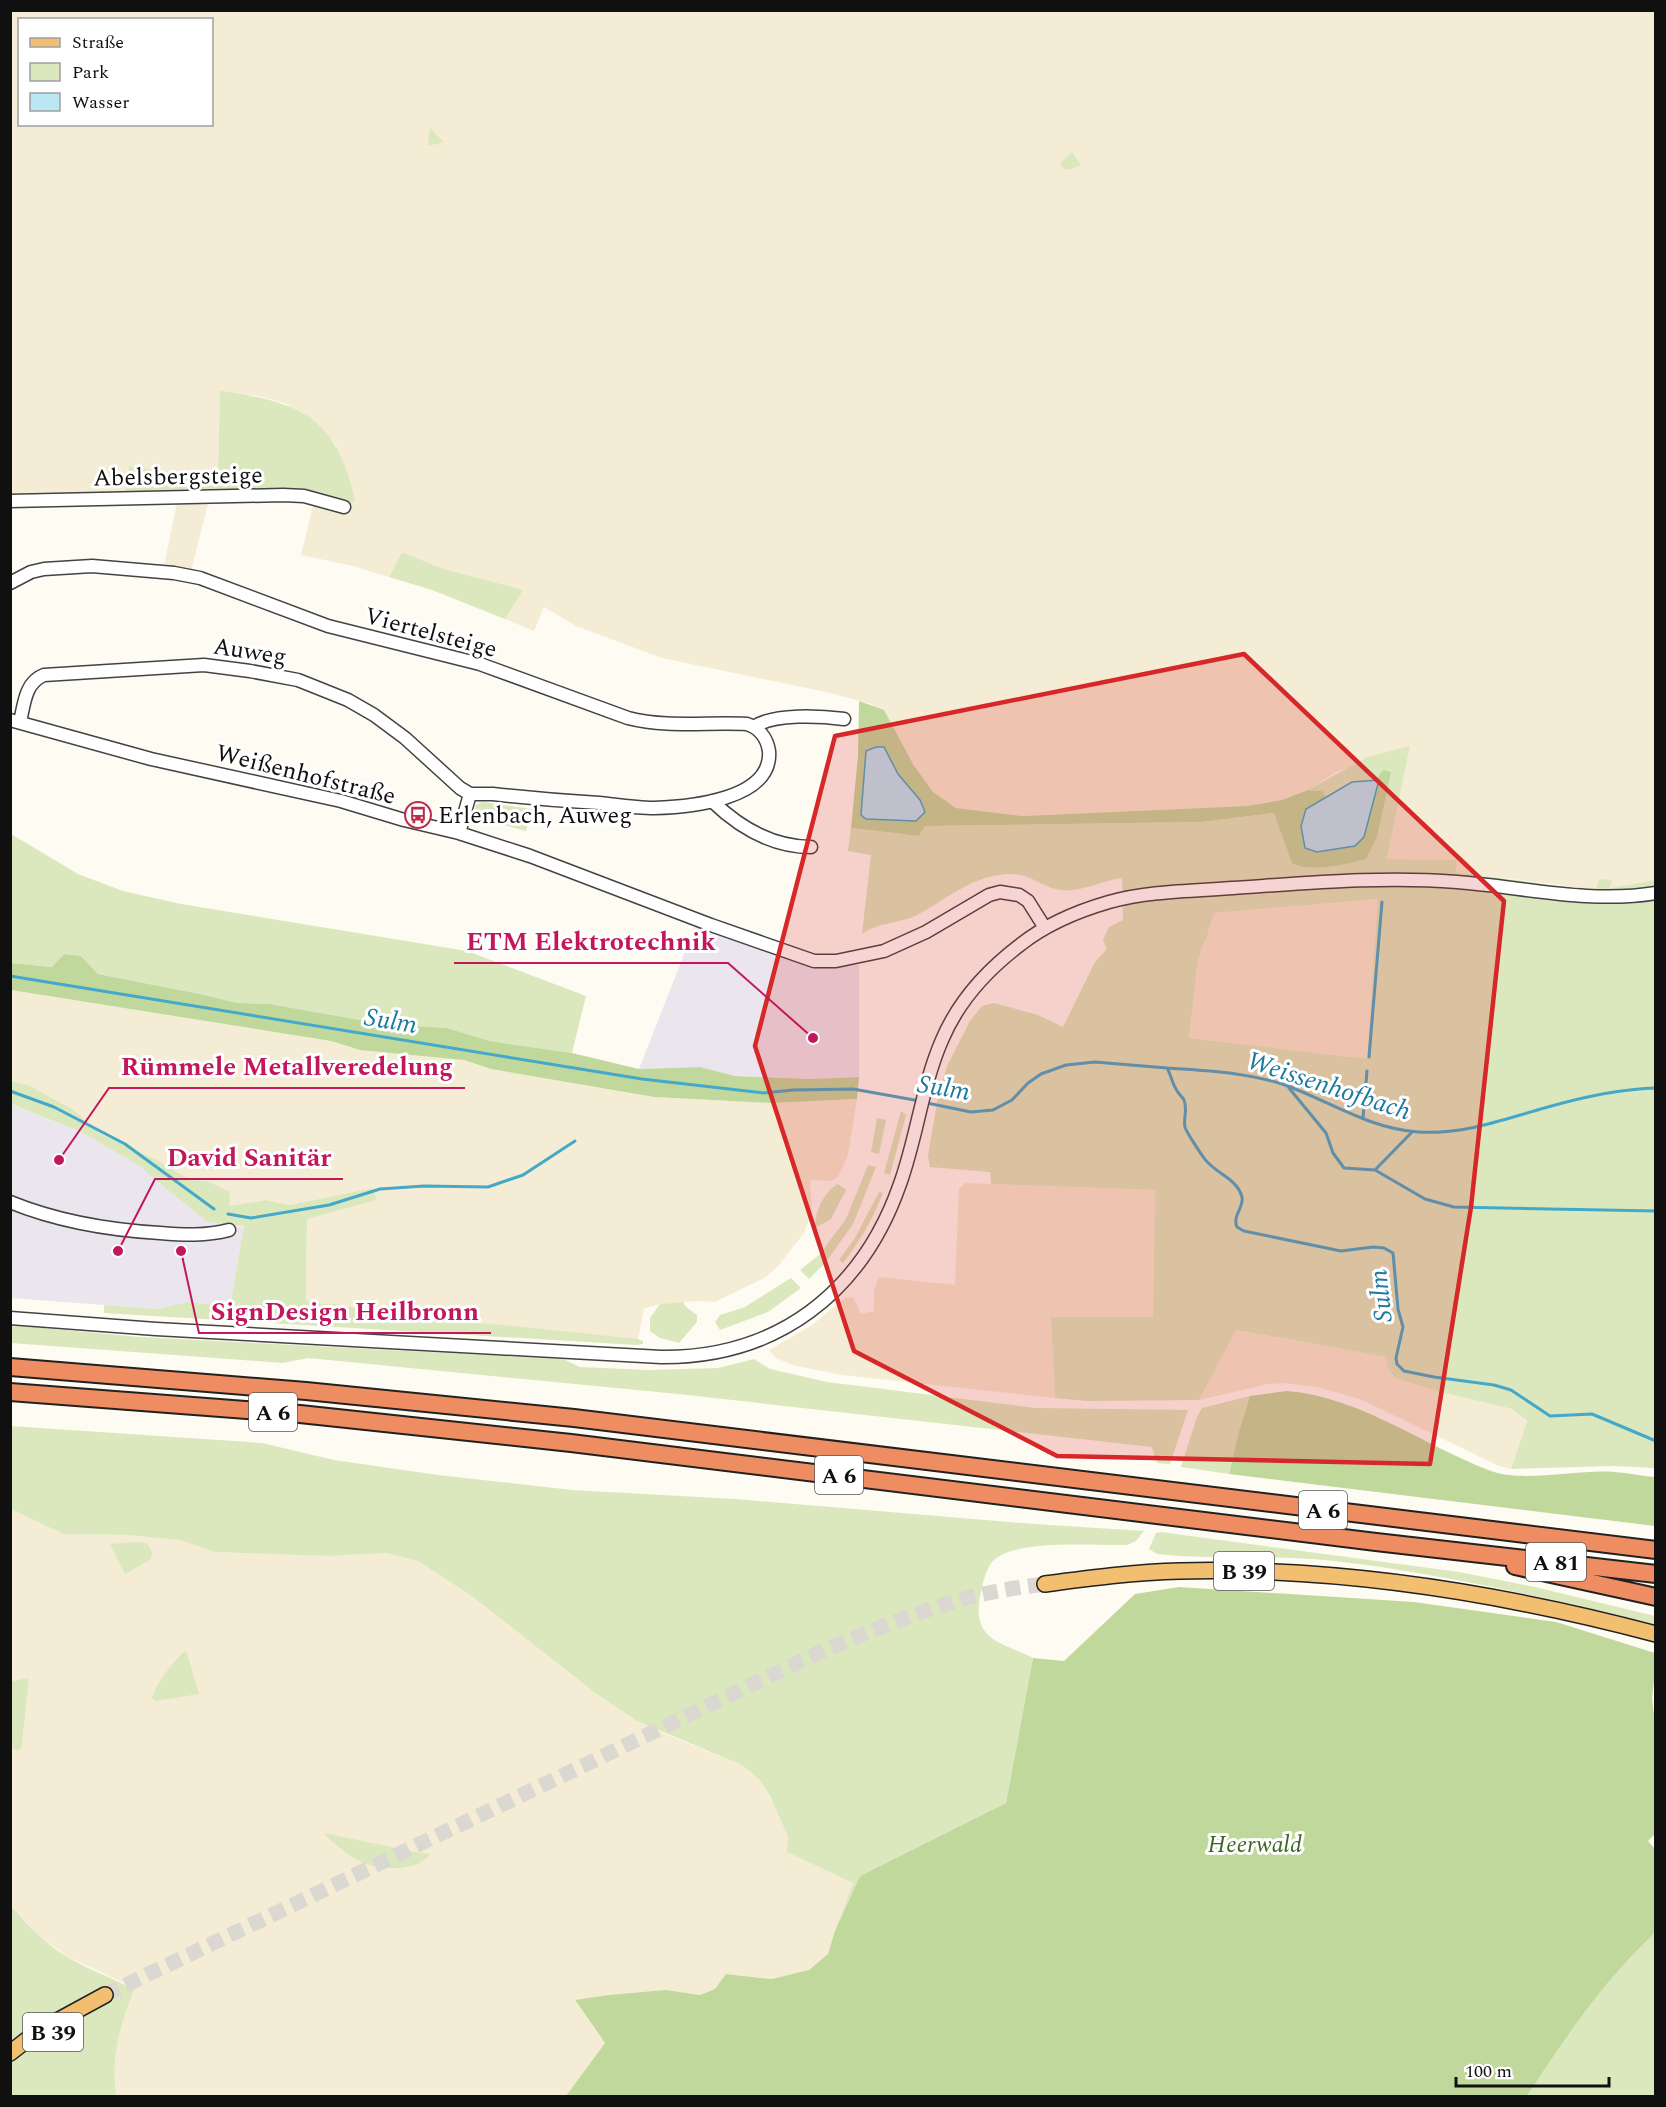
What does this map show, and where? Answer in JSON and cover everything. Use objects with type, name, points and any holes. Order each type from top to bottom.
[{"type":"highway","name":"A 6","points":[[10,1367],[203,1382],[586,1420],[1656,1550]]},
{"type":"highway","name":"A 6","points":[[10,1392],[300,1414],[571,1443],[1456,1551],[1553,1576],[1656,1597]]},
{"type":"highway","name":"A 81","points":[[1456,1551],[1656,1574]]},
{"type":"main road","name":"B 39","points":[[1045,1584],[1128,1574],[1227,1570],[1379,1580],[1496,1597],[1656,1634]]},
{"type":"main road","name":"B 39","points":[[10,2052],[37,2032],[100,1997],[10,2065]]},
{"type":"street","name":"Abelsbergsteige","points":[[10,501],[283,495],[304,496],[344,507]]},
{"type":"street","name":"Viertelsteige","points":[[10,584],[31,572],[63,567],[92,566],[174,573],[200,578],[328,626],[480,664],[647,723],[670,725],[737,723],[754,727],[775,719],[824,716],[843,719]]},
{"type":"street","name":"Auweg","points":[[15,721],[32,682],[44,675],[185,665],[250,671],[298,680],[348,700],[374,715],[405,738],[460,788],[470,794]]},
{"type":"street","name":"Weißenhofstraße","points":[[15,721],[151,759],[340,801],[459,833],[530,856],[711,926],[814,962],[844,960],[884,951],[926,932],[989,895],[1000,892],[1019,895],[1028,901],[1045,928]]},
{"type":"street","points":[[459,833],[470,794],[652,808],[712,801],[742,791],[753,785],[766,770],[768,761],[767,742],[754,727]]},
{"type":"street","points":[[712,801],[730,818],[749,831],[798,847],[811,847]]},
{"type":"street","points":[[10,1318],[156,1329],[651,1356],[684,1357],[729,1350],[758,1342],[798,1320],[838,1287],[855,1269],[877,1236],[892,1206],[942,1038],[962,1003],[991,969],[1022,943],[1045,928],[1089,908],[1135,897],[1356,880],[1421,879],[1591,897],[1623,897],[1656,893]]},
{"type":"street","points":[[10,1202],[56,1218],[117,1230],[183,1235],[213,1234],[229,1230]]},
{"type":"highlighted area","points":[[1244,654],[1504,901],[1471,1207],[1430,1464],[1057,1456],[854,1351],[755,1046],[835,736]]},
{"type":"shaded area","points":[[10,11],[1655,11],[1655,880],[1609,888],[1612,880],[1597,891],[1455,872],[1457,860],[1387,859],[1410,746],[1336,772],[1308,790],[1282,800],[1247,806],[1023,816],[956,808],[933,792],[871,704],[826,692],[662,658],[576,626],[544,607],[534,631],[505,619],[522,590],[441,568],[402,552],[389,577],[353,566],[301,555],[316,494],[337,446],[319,425],[305,414],[284,403],[258,396],[220,392],[216,479],[129,466],[125,493],[11,494]]},
{"type":"shaded area","points":[[211,492],[191,571],[164,566],[179,493]]},
{"type":"shaded area","points":[[1379,899],[1367,1058],[1189,1038],[1198,959],[1214,913]]},
{"type":"shaded area","points":[[696,924],[815,964],[859,965],[859,1077],[809,1079],[735,1076],[700,1067],[639,1069]]},
{"type":"shaded area","points":[[11,990],[331,1041],[360,1050],[464,1060],[491,1069],[654,1097],[771,1103],[857,1099],[848,1155],[838,1177],[831,1181],[810,1180],[812,1213],[804,1233],[779,1265],[766,1277],[715,1302],[660,1304],[644,1309],[638,1339],[397,1317],[337,1304],[311,1303],[306,1299],[307,1219],[377,1200],[373,1188],[290,1205],[266,1200],[229,1206],[207,1181],[191,1180],[157,1160],[99,1133],[74,1110],[28,1085],[11,1081]]},
{"type":"shaded area","points":[[10,1104],[83,1133],[139,1165],[232,1226],[244,1225],[230,1306],[187,1302],[158,1309],[11,1298]]},
{"type":"shaded area","points":[[965,1183],[1155,1190],[1153,1317],[1051,1317],[1055,1398],[842,1375],[792,1365],[776,1358],[769,1350],[812,1325],[845,1298],[853,1297],[861,1314],[874,1311],[874,1290],[879,1277],[955,1285],[959,1189]]},
{"type":"shaded area","points":[[1235,1330],[1388,1357],[1449,1394],[1512,1409],[1527,1421],[1511,1469],[1499,1466],[1360,1399],[1317,1387],[1285,1383],[1268,1384],[1199,1400]]},
{"type":"shaded area","points":[[11,1509],[63,1534],[126,1535],[180,1540],[214,1552],[329,1556],[386,1553],[418,1561],[473,1597],[594,1692],[663,1733],[742,1765],[760,1780],[783,1821],[788,1836],[788,1852],[853,1883],[828,1954],[809,1971],[772,1979],[727,1974],[715,1989],[700,1995],[666,1990],[575,2001],[605,2043],[566,2096],[116,2096],[113,2070],[119,2029],[134,1990],[68,1957],[41,1938],[11,1906],[10,1739],[13,1748],[19,1751],[22,1746],[29,1678],[11,1681]],"holes":[[[324,1834],[429,1854],[362,1863]]]},
{"type":"green space","points":[[430,128],[443,141],[439,144],[428,145]]},
{"type":"green space","points":[[1072,152],[1081,165],[1069,169],[1061,167],[1061,162]]},
{"type":"green space","points":[[220,391],[273,401],[311,418],[325,431],[337,449],[355,500],[351,505],[316,494],[125,493],[129,466],[216,479]]},
{"type":"green space","points":[[402,552],[441,568],[523,590],[505,619],[432,590],[389,577]]},
{"type":"green space","points":[[859,701],[884,710],[913,764],[933,792],[956,808],[1023,816],[1247,806],[1282,800],[1308,790],[1322,791],[1333,807],[1375,781],[1383,770],[1391,772],[1377,837],[1366,859],[1329,867],[1308,867],[1292,863],[1274,813],[1201,822],[925,826],[919,836],[851,828],[858,756]]},
{"type":"green space","points":[[1410,746],[1387,859],[1457,860],[1456,872],[1596,891],[1599,879],[1612,880],[1610,888],[1655,880],[1655,1468],[1614,1466],[1511,1469],[1527,1421],[1512,1409],[1395,1378],[1387,1366],[1387,1357],[1236,1330],[1199,1400],[1087,1401],[1055,1398],[1051,1317],[1153,1317],[1155,1190],[991,1184],[990,1172],[930,1167],[928,1155],[939,1092],[947,1066],[970,1021],[982,1006],[994,1003],[1038,1015],[1063,1027],[1095,962],[1107,949],[1103,940],[1109,927],[1123,920],[1122,878],[1083,888],[1060,890],[1025,876],[1009,874],[988,877],[967,886],[917,915],[875,927],[862,934],[871,855],[848,851],[851,828],[919,836],[925,826],[1201,822],[1274,813],[1280,827],[1352,835],[1322,791],[1308,790],[1367,757]],"holes":[[[1378,899],[1367,1058],[1189,1038],[1198,959],[1214,913]]]},
{"type":"green space","points":[[482,802],[532,809],[526,831],[472,817],[476,805]]},
{"type":"green space","points":[[11,834],[78,874],[123,891],[181,904],[467,951],[586,996],[572,1053],[490,1041],[447,1028],[383,1024],[270,1004],[237,1003],[98,974],[81,956],[64,954],[52,967],[11,963]]},
{"type":"green space","points":[[64,954],[81,956],[98,974],[237,1003],[270,1004],[383,1024],[447,1028],[490,1041],[572,1053],[639,1069],[700,1067],[735,1076],[809,1079],[859,1077],[857,1099],[771,1103],[654,1097],[491,1069],[464,1060],[360,1050],[331,1041],[11,990],[11,963],[52,967]]},
{"type":"green space","points":[[11,1081],[28,1085],[74,1110],[99,1133],[157,1160],[191,1180],[207,1181],[230,1192],[229,1206],[266,1200],[290,1205],[373,1188],[377,1200],[307,1219],[306,1299],[311,1303],[337,1304],[397,1317],[638,1339],[643,1341],[643,1344],[104,1313],[104,1305],[158,1309],[187,1302],[230,1306],[244,1225],[232,1226],[206,1221],[138,1165],[83,1133],[11,1104]]},
{"type":"green space","points":[[901,1111],[906,1115],[890,1175],[884,1173]]},
{"type":"green space","points":[[877,1118],[886,1120],[879,1154],[871,1152]]},
{"type":"green space","points":[[868,1165],[876,1167],[853,1224],[826,1262],[809,1279],[800,1270],[819,1255],[846,1219]]},
{"type":"green space","points":[[838,1184],[846,1190],[831,1219],[815,1228],[821,1203],[828,1192]]},
{"type":"green space","points":[[879,1192],[883,1193],[870,1221],[843,1263],[839,1260],[855,1238]]},
{"type":"green space","points":[[791,1278],[801,1288],[768,1312],[720,1330],[715,1322],[720,1315],[745,1307]]},
{"type":"green space","points":[[683,1302],[697,1315],[697,1322],[679,1343],[660,1338],[650,1331],[650,1318],[660,1304]]},
{"type":"green space","points":[[11,1325],[140,1337],[563,1359],[580,1367],[648,1370],[718,1368],[754,1359],[770,1369],[827,1382],[1036,1408],[1188,1410],[1170,1464],[1157,1463],[1152,1447],[678,1394],[308,1358],[283,1363],[11,1343]]},
{"type":"green space","points":[[1287,1391],[1314,1395],[1366,1412],[1491,1471],[1519,1476],[1619,1472],[1655,1477],[1655,1526],[1229,1474],[1250,1396]]},
{"type":"green space","points":[[1250,1396],[1229,1474],[1181,1467],[1202,1408]]},
{"type":"green space","points":[[10,1426],[262,1443],[334,1460],[438,1475],[572,1490],[735,1499],[1144,1531],[1136,1541],[1127,1545],[1036,1546],[1003,1554],[992,1562],[981,1593],[980,1622],[992,1638],[1033,1658],[1006,1803],[860,1876],[835,1931],[853,1883],[787,1852],[788,1836],[760,1780],[742,1765],[637,1721],[594,1692],[473,1597],[418,1561],[386,1553],[329,1556],[214,1552],[180,1540],[126,1535],[63,1534],[11,1509]]},
{"type":"green space","points":[[1156,1533],[1459,1572],[1535,1587],[1655,1616],[1655,1624],[1491,1587],[1367,1565],[1325,1560],[1157,1554],[1149,1549]]},
{"type":"green space","points":[[147,1543],[152,1552],[151,1559],[125,1574],[110,1544]]},
{"type":"green space","name":"Heerwald","points":[[1179,1587],[1414,1602],[1556,1622],[1655,1653],[1652,1698],[1656,1730],[1656,1833],[1648,1841],[1655,1849],[1655,1933],[1602,1990],[1527,2096],[566,2096],[605,2043],[575,2000],[666,1990],[700,1995],[715,1989],[726,1974],[772,1979],[809,1970],[828,1954],[835,1931],[860,1876],[1006,1803],[1033,1658],[1064,1661],[1135,1594]]},
{"type":"green space","points":[[186,1650],[199,1694],[155,1701],[152,1697],[158,1684]]},
{"type":"green space","points":[[29,1678],[22,1746],[19,1751],[13,1749],[11,1739],[11,1681]]},
{"type":"green space","points":[[324,1833],[430,1854],[424,1860],[408,1867],[379,1867],[358,1861]]},
{"type":"green space","points":[[11,1906],[58,1951],[134,1990],[118,2042],[115,2067],[116,2096],[11,2096]]},
{"type":"green space","points":[[1655,1933],[1655,2096],[1527,2096],[1602,1990]]},
{"type":"water","points":[[884,747],[898,774],[920,800],[925,812],[916,821],[866,819],[861,815],[866,751]]},
{"type":"water","points":[[1379,780],[1364,837],[1355,846],[1317,852],[1305,848],[1301,826],[1306,809],[1352,782]]},
{"type":"waterway","points":[[1369,1057],[1382,902]]},
{"type":"waterway","name":"Sulm","points":[[10,976],[642,1079],[764,1093],[853,1089],[920,1101]]},
{"type":"waterway","name":"Sulm","points":[[927,1103],[971,1112],[993,1110],[1012,1100],[1028,1083],[1041,1074],[1066,1065],[1095,1062],[1167,1068],[1175,1087],[1184,1100],[1185,1127],[1188,1133],[1208,1163],[1239,1190],[1242,1201],[1236,1219],[1237,1227],[1244,1231],[1341,1251],[1373,1247],[1384,1248],[1393,1253],[1398,1309],[1403,1327],[1396,1358],[1397,1364],[1404,1371],[1494,1385],[1511,1390],[1550,1416],[1592,1414],[1656,1441]]},
{"type":"waterway","name":"Weissenhofbach","points":[[1167,1068],[1256,1077],[1301,1091],[1383,1126],[1418,1132],[1468,1129],[1588,1097],[1656,1088]]},
{"type":"waterway","points":[[1363,1118],[1367,1071]]},
{"type":"waterway","points":[[1289,1088],[1326,1133],[1333,1153],[1344,1168],[1375,1170],[1425,1199],[1454,1207],[1656,1211]]},
{"type":"waterway","points":[[10,1091],[54,1107],[125,1144],[214,1209]]},
{"type":"waterway","points":[[1375,1170],[1412,1132]]},
{"type":"waterway","points":[[228,1214],[251,1218],[329,1205],[380,1189],[424,1186],[488,1187],[523,1175],[575,1141]]},
{"type":"tunnel","points":[[105,1995],[820,1652],[901,1619],[973,1596],[1045,1584]]},
{"type":"place","name":"Erlenbach, Auweg","points":[[418,815]]},
{"type":"place","name":"ETM Elektrotechnik","points":[[813,1038]]},
{"type":"place","name":"Rümmele Metallveredelung","points":[[59,1160]]},
{"type":"place","name":"David Sanitär","points":[[118,1251]]},
{"type":"place","name":"SignDesign Heilbronn","points":[[181,1251]]}]
